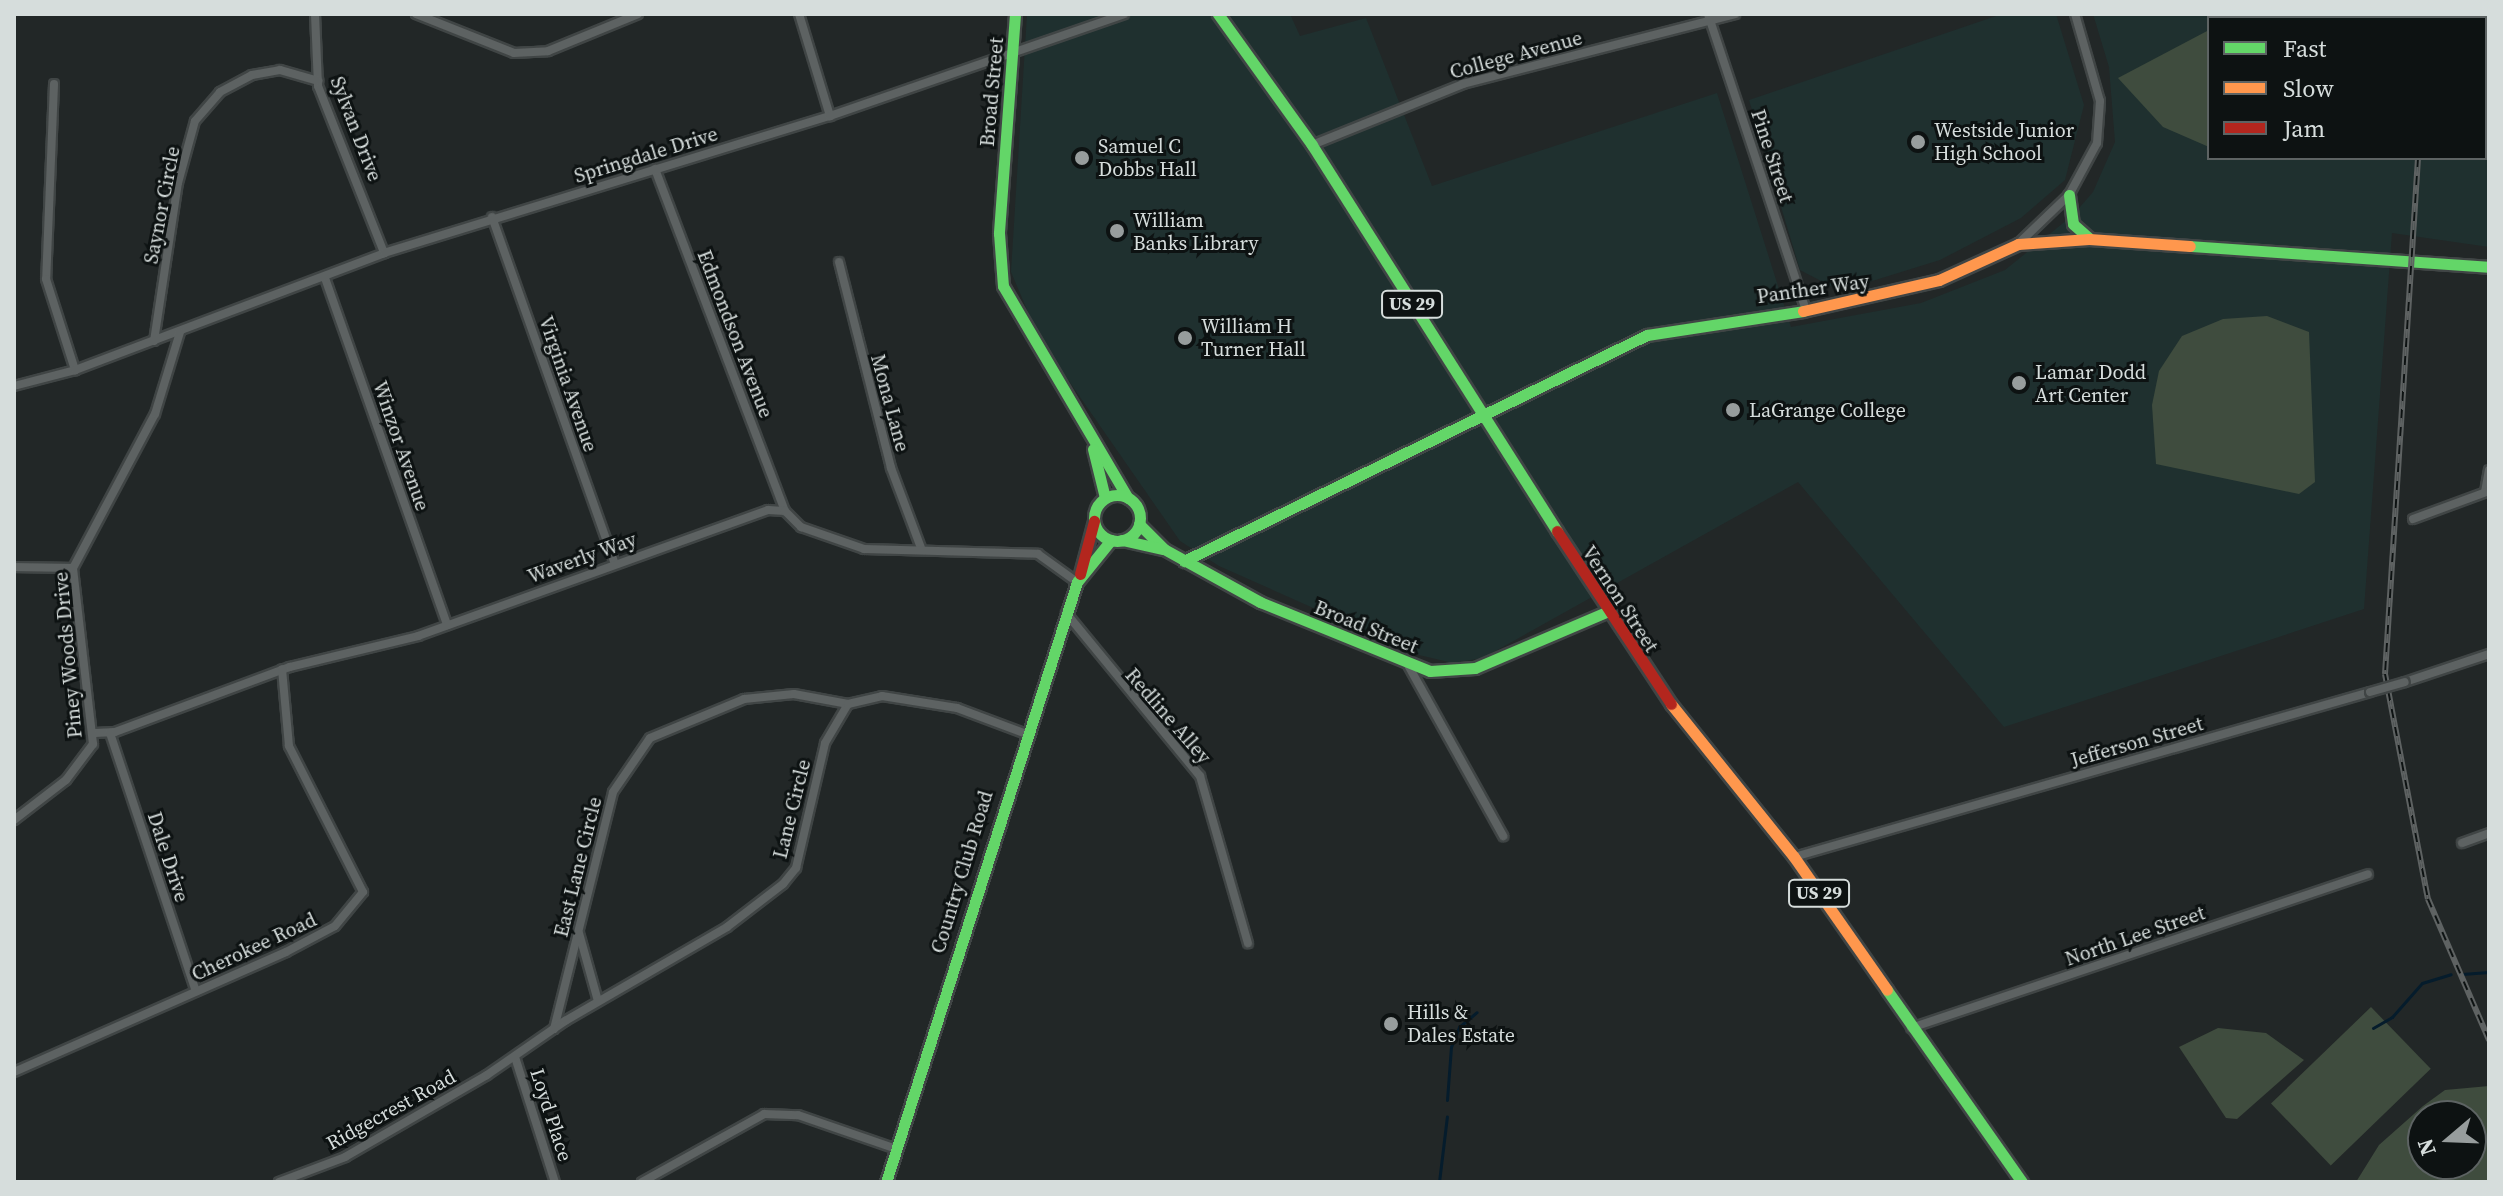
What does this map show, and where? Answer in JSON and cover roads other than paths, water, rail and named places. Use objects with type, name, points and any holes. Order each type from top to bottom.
[{"type":"main road","name":"Broad Street","points":[[1015,14],[1001,275],[1012,308],[1128,498],[1139,524],[1164,549],[1260,602],[1408,665],[1441,672],[1475,668],[1606,612]]},
{"type":"main road","name":"Vernon Street","points":[[1218,14],[1312,145],[1649,677],[1794,857],[1911,1028],[2022,1182]]},
{"type":"main road","points":[[2069,195],[2073,224],[2089,239]]},
{"type":"main road","name":"Panther Way","points":[[1184,561],[1647,335],[1805,307],[1845,306],[1917,288],[2018,244],[2089,239],[2489,267]]},
{"type":"main road","name":"Broad Street","points":[[1090,438],[1105,479],[1105,498]]},
{"type":"main road","points":[[1105,498],[1128,498]]},
{"type":"main road","name":"Country Club Road","points":[[886,1182],[1024,733],[1078,578],[1094,519],[1105,498]]},
{"type":"main road","points":[[1094,519],[1116,540]]},
{"type":"main road","name":"Country Club Road","points":[[1078,578],[1116,540],[1139,524]]},
{"type":"main road","name":"Broad Street","points":[[1116,540],[1164,549]]},
{"type":"street","name":"Sylvan Drive","points":[[315,14],[318,81],[384,253]]},
{"type":"street","points":[[416,14],[447,18],[514,53],[548,51],[638,14]]},
{"type":"street","points":[[799,14],[830,116]]},
{"type":"street","name":"Springdale Drive","points":[[14,386],[75,370],[325,278],[384,253],[492,217],[830,116],[1124,14]]},
{"type":"street","name":"College Avenue","points":[[1312,145],[1463,84],[1735,14]]},
{"type":"street","points":[[2018,244],[2069,195],[2085,173],[2101,125],[2075,14]]},
{"type":"street","name":"Pine Street","points":[[1710,18],[1805,307]]},
{"type":"street","name":"Saynor Circle","points":[[154,341],[178,183],[195,121],[220,92],[252,75],[280,70],[318,81]]},
{"type":"street","points":[[54,84],[46,279],[75,370]]},
{"type":"street","name":"Edmondson Avenue","points":[[655,169],[785,511]]},
{"type":"street","name":"Virginia Avenue","points":[[492,217],[614,562]]},
{"type":"street","name":"Mona Lane","points":[[839,262],[891,468],[921,548]]},
{"type":"street","name":"Winzor Avenue","points":[[325,278],[447,625]]},
{"type":"street","name":"Piney Woods Drive","points":[[14,820],[76,770],[95,733],[73,568],[155,414],[180,332]]},
{"type":"street","points":[[2413,519],[2487,492],[2489,470]]},
{"type":"street","name":"Waverly Way","points":[[95,733],[110,733],[282,669],[393,644],[614,562],[768,510],[785,511]]},
{"type":"street","points":[[785,511],[801,527],[864,549],[921,548],[1038,554],[1078,578]]},
{"type":"street","points":[[14,567],[73,568]]},
{"type":"street","name":"Redline Alley","points":[[1066,613],[1200,776],[1248,943]]},
{"type":"street","name":"Jefferson Street","points":[[1794,857],[2405,682],[2489,654]]},
{"type":"street","points":[[1408,665],[1503,836]]},
{"type":"street","name":"Cherokee Road","points":[[14,1072],[335,926],[363,892],[289,746],[282,669]]},
{"type":"street","name":"East Lane Circle","points":[[554,1029],[613,792],[650,738],[744,699],[794,694],[848,704]]},
{"type":"street","points":[[848,704],[882,696],[957,708],[1024,733]]},
{"type":"street","name":"Lane Circle","points":[[515,1057],[598,1001],[667,965],[783,884],[796,868],[825,743],[848,704]]},
{"type":"street","name":"Dale Drive","points":[[110,733],[196,991]]},
{"type":"street","points":[[2462,843],[2489,833]]},
{"type":"street","name":"North Lee Street","points":[[1911,1028],[2368,874]]},
{"type":"street","points":[[579,930],[598,1001]]},
{"type":"street","name":"Ridgecrest Road","points":[[279,1182],[345,1157],[515,1057]]},
{"type":"street","name":"Loyd Place","points":[[515,1057],[555,1182]]},
{"type":"street","points":[[642,1182],[764,1114],[798,1115],[897,1149]]},
{"type":"waterway","points":[[2462,974],[2489,972]]},
{"type":"waterway","points":[[2373,1028],[2392,1017],[2422,983],[2451,974]]},
{"type":"waterway","points":[[1447,1100],[1451,1047],[1459,1027],[1477,1012]]},
{"type":"waterway","points":[[1439,1182],[1447,1116]]},
{"type":"railway","points":[[2418,160],[2385,674],[2428,899],[2489,1040]]},
{"type":"place","name":"Westside Junior High School","points":[[1918,142]]},
{"type":"place","name":"Samuel C Dobbs Hall","points":[[1082,158]]},
{"type":"place","name":"William Banks Library","points":[[1117,231]]},
{"type":"place","name":"William H Turner Hall","points":[[1185,338]]},
{"type":"place","name":"Lamar Dodd Art Center","points":[[2019,383]]},
{"type":"place","name":"LaGrange College","points":[[1733,410]]},
{"type":"place","name":"Hills & Dales Estate","points":[[1391,1024]]}]
